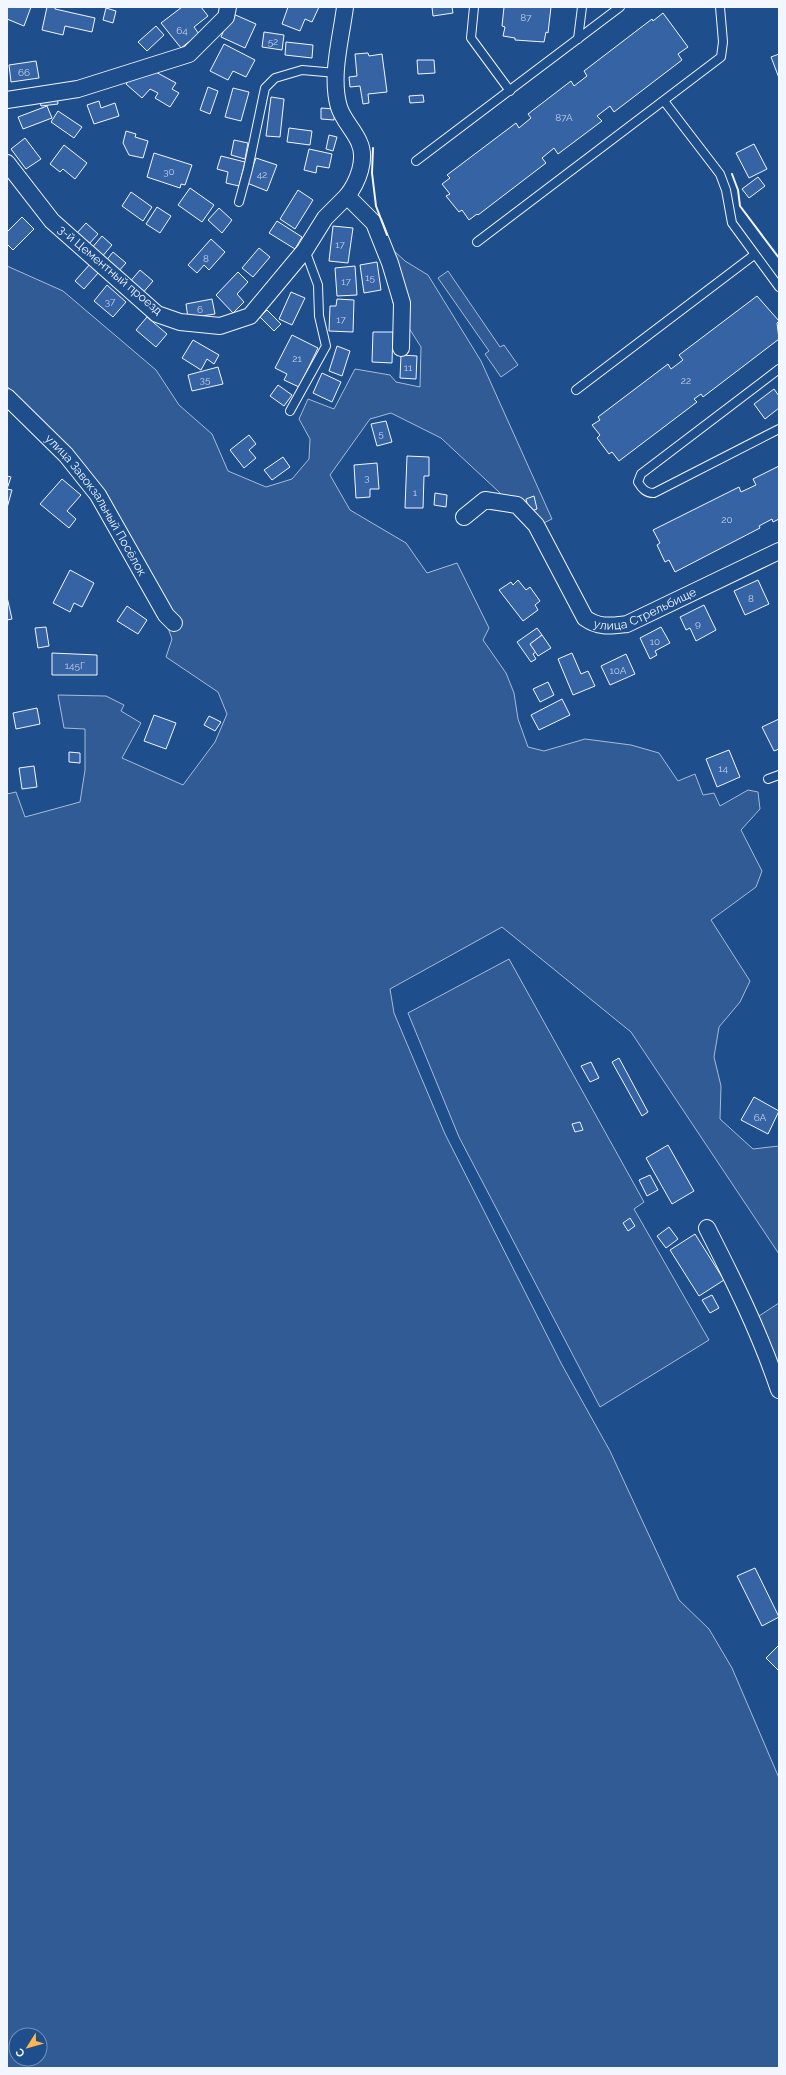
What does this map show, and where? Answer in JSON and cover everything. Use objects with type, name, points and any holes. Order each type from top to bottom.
[{"type":"street","points":[[7,100],[78,89],[189,54],[226,17],[228,7]]},
{"type":"street","name":"3-й Цементный проезд","points":[[7,163],[52,221],[157,314],[180,322],[220,326],[250,316],[305,250],[325,218],[347,196],[356,184],[362,155],[360,142],[339,108],[336,73],[345,7]]},
{"type":"street","points":[[347,196],[374,223],[390,263],[402,303],[401,348]]},
{"type":"street","name":"улица Завокзальный Посёлок","points":[[7,397],[66,455],[98,494],[166,615],[174,623]]},
{"type":"street","name":"улица Стрельбище","points":[[464,517],[485,500],[516,505],[536,525],[585,618],[593,624],[606,626],[627,624],[779,552]]},
{"type":"street","points":[[707,1228],[747,1307],[767,1353],[779,1390]]},
{"type":"lane","points":[[474,7],[471,38],[510,91]]},
{"type":"lane","points":[[578,39],[582,7]]},
{"type":"lane","points":[[416,161],[620,7]]},
{"type":"lane","points":[[477,242],[721,56],[723,42],[720,7]]},
{"type":"lane","points":[[239,202],[266,88],[276,78],[302,70],[336,73]]},
{"type":"lane","points":[[664,100],[724,182],[732,223],[754,255],[779,287]]},
{"type":"lane","points":[[290,411],[326,346],[319,316],[318,285],[305,250]]},
{"type":"lane","points":[[576,390],[754,255]]},
{"type":"lane","points":[[779,369],[641,474],[638,482],[642,489],[648,493],[654,493],[779,429]]},
{"type":"lane","points":[[768,779],[779,775]]},
{"type":"shaded area","points":[[393,250],[405,261],[428,275],[481,361],[552,519],[529,530],[499,492],[441,438],[391,413],[370,419],[330,475],[350,510],[406,543],[427,573],[457,563],[489,628],[483,640],[506,673],[514,693],[518,719],[528,747],[544,751],[585,739],[631,745],[659,753],[678,781],[695,774],[703,795],[714,793],[720,806],[748,790],[758,792],[760,809],[741,830],[762,871],[756,887],[711,920],[750,981],[740,1002],[719,1027],[714,1057],[721,1086],[720,1119],[753,1149],[779,1146],[779,1254],[631,1032],[502,927],[390,989],[394,1013],[445,1134],[562,1365],[610,1451],[679,1600],[709,1629],[732,1668],[779,1778],[779,2068],[7,2068],[7,794],[16,792],[25,817],[80,802],[85,770],[85,729],[64,728],[58,695],[106,696],[124,705],[121,711],[141,723],[122,758],[183,785],[215,742],[227,714],[218,692],[166,657],[172,639],[168,628],[68,447],[7,386],[7,266],[63,291],[156,370],[179,405],[212,434],[228,471],[266,487],[292,479],[309,459],[310,439],[299,419],[308,399],[334,409],[355,369],[390,375],[396,382],[420,387],[421,347],[393,303],[383,256]]},
{"type":"shaded area","points":[[448,271],[500,347],[504,345],[518,365],[501,377],[485,354],[489,351],[438,278]]},
{"type":"shaded area","points":[[509,959],[644,1202],[634,1209],[709,1340],[600,1407],[459,1137],[408,1013]]},
{"type":"shaded area","points":[[779,1303],[779,1370],[759,1316]]},
{"type":"building","points":[[7,7],[31,7],[24,26],[7,19]]},
{"type":"building","points":[[47,7],[55,7],[55,9],[95,18],[92,32],[65,26],[63,35],[42,30]]},
{"type":"building","points":[[182,7],[201,7],[208,16],[194,27],[199,34],[181,48],[161,23]]},
{"type":"building","points":[[288,7],[319,7],[312,22],[305,19],[300,31],[282,24]]},
{"type":"building","points":[[432,7],[452,7],[453,13],[433,16]]},
{"type":"building","points":[[504,7],[551,7],[548,33],[546,32],[544,42],[515,40],[515,38],[503,36],[505,27],[502,26]]},
{"type":"building","points":[[106,8],[116,11],[113,23],[103,20]]},
{"type":"building","points":[[231,13],[256,24],[245,48],[221,37]]},
{"type":"building","points":[[663,13],[688,47],[678,54],[682,60],[614,112],[610,106],[597,116],[602,121],[558,154],[554,148],[542,158],[546,163],[478,215],[477,214],[469,220],[462,210],[459,212],[446,196],[450,194],[442,184],[450,178],[447,175],[516,123],[519,128],[531,118],[528,114],[571,81],[574,86],[587,76],[584,71],[652,19],[653,21]]},
{"type":"building","points":[[156,26],[164,35],[147,51],[138,42]]},
{"type":"building","points":[[264,32],[284,35],[282,50],[262,47]]},
{"type":"building","points":[[286,42],[313,45],[312,58],[285,55]]},
{"type":"building","points":[[224,44],[255,60],[246,77],[233,71],[228,80],[210,71]]},
{"type":"building","points":[[368,53],[369,56],[382,54],[387,92],[368,94],[369,103],[363,104],[360,86],[350,87],[349,77],[357,76],[355,54]]},
{"type":"building","points":[[779,54],[779,78],[771,57]]},
{"type":"building","points":[[417,60],[434,60],[435,73],[418,74]]},
{"type":"building","points":[[36,61],[39,78],[11,82],[9,65]]},
{"type":"building","points":[[152,70],[176,83],[172,89],[179,93],[170,107],[155,98],[158,93],[150,89],[142,98],[126,84],[139,71]]},
{"type":"building","points":[[208,87],[218,91],[210,114],[200,110]]},
{"type":"building","points":[[233,88],[249,92],[241,121],[225,117]]},
{"type":"building","points":[[57,95],[58,104],[41,106],[39,97]]},
{"type":"building","points":[[423,95],[424,102],[410,103],[409,96]]},
{"type":"building","points":[[271,97],[284,99],[280,137],[266,136]]},
{"type":"building","points":[[99,101],[101,108],[115,103],[119,116],[94,124],[87,105]]},
{"type":"building","points":[[47,106],[52,118],[23,129],[18,117]]},
{"type":"building","points":[[321,108],[335,109],[334,120],[321,119]]},
{"type":"building","points":[[58,111],[82,127],[74,138],[51,122]]},
{"type":"building","points":[[289,128],[312,131],[310,145],[287,142]]},
{"type":"building","points":[[126,131],[136,134],[135,137],[148,141],[143,158],[129,155],[123,143]]},
{"type":"building","points":[[329,135],[337,137],[333,151],[326,149]]},
{"type":"building","points":[[25,138],[41,159],[26,169],[11,149]]},
{"type":"building","points":[[234,140],[248,143],[245,159],[231,155]]},
{"type":"building","points":[[754,144],[767,169],[749,178],[736,153]]},
{"type":"building","points":[[64,145],[87,163],[75,179],[63,169],[60,172],[50,164]]},
{"type":"building","points":[[309,149],[332,154],[329,168],[317,166],[316,173],[304,170]]},
{"type":"building","points":[[154,153],[192,165],[185,185],[181,184],[180,188],[147,177]]},
{"type":"building","points":[[221,156],[245,162],[239,186],[226,183],[228,172],[217,169]]},
{"type":"building","points":[[256,158],[277,165],[267,191],[247,183]]},
{"type":"building","points":[[758,177],[765,186],[749,198],[742,189]]},
{"type":"building","points":[[190,188],[214,205],[202,222],[178,205]]},
{"type":"building","points":[[298,190],[313,200],[295,229],[280,219]]},
{"type":"building","points":[[131,192],[152,207],[143,221],[122,206]]},
{"type":"building","points":[[157,207],[171,216],[160,233],[146,224]]},
{"type":"building","points":[[219,208],[232,220],[222,233],[208,220]]},
{"type":"building","points":[[22,217],[34,229],[13,250],[7,244],[7,232]]},
{"type":"building","points":[[277,221],[302,237],[295,249],[269,233]]},
{"type":"building","points":[[86,223],[98,234],[88,245],[76,234]]},
{"type":"building","points":[[333,226],[353,228],[348,263],[329,261]]},
{"type":"building","points":[[102,236],[112,245],[101,258],[91,249]]},
{"type":"building","points":[[211,239],[225,252],[209,270],[204,265],[197,273],[188,265]]},
{"type":"building","points":[[259,248],[270,257],[253,277],[242,268]]},
{"type":"building","points":[[113,252],[126,263],[117,273],[105,262]]},
{"type":"building","points":[[377,262],[381,290],[364,293],[360,265]]},
{"type":"building","points":[[90,264],[99,272],[84,289],[75,281]]},
{"type":"building","points":[[355,266],[357,295],[337,296],[335,268]]},
{"type":"building","points":[[140,270],[153,281],[141,295],[128,284]]},
{"type":"building","points":[[238,272],[248,282],[237,294],[244,302],[233,313],[216,295]]},
{"type":"building","points":[[107,285],[126,302],[113,317],[94,301]]},
{"type":"building","points":[[291,292],[305,298],[292,325],[279,319]]},
{"type":"building","points":[[757,296],[779,321],[777,323],[779,339],[703,397],[701,394],[694,399],[697,402],[619,461],[612,452],[609,454],[597,438],[600,435],[592,425],[600,420],[598,417],[668,364],[671,369],[683,360],[679,355]]},
{"type":"building","points":[[212,299],[215,314],[188,318],[186,304]]},
{"type":"building","points":[[337,299],[354,300],[353,332],[329,331],[330,306],[336,306]]},
{"type":"building","points":[[267,310],[281,324],[274,331],[260,317]]},
{"type":"building","points":[[147,317],[167,334],[156,347],[136,330]]},
{"type":"building","points":[[373,332],[393,332],[392,363],[372,362]]},
{"type":"building","points":[[292,335],[318,348],[299,387],[284,380],[287,374],[275,368]]},
{"type":"building","points":[[193,340],[219,355],[214,364],[207,359],[201,370],[182,358]]},
{"type":"building","points":[[337,346],[350,351],[342,376],[329,371]]},
{"type":"building","points":[[401,355],[417,356],[416,379],[400,378]]},
{"type":"building","points":[[218,367],[223,384],[192,391],[188,375]]},
{"type":"building","points":[[322,373],[341,382],[332,402],[313,393]]},
{"type":"building","points":[[278,385],[292,395],[284,406],[270,396]]},
{"type":"building","points":[[774,389],[779,396],[779,408],[765,419],[754,404]]},
{"type":"building","points":[[386,421],[392,442],[377,446],[371,424]]},
{"type":"building","points":[[249,435],[256,444],[249,450],[256,458],[244,468],[230,450]]},
{"type":"building","points":[[407,456],[429,457],[429,476],[424,476],[423,508],[405,508]]},
{"type":"building","points":[[283,457],[290,467],[272,480],[264,470]]},
{"type":"building","points":[[377,463],[379,489],[370,489],[370,497],[356,498],[354,465]]},
{"type":"building","points":[[779,466],[779,519],[773,522],[772,519],[759,526],[760,528],[675,572],[669,560],[665,562],[657,545],[660,543],[653,530],[739,487],[741,492],[756,485],[753,479]]},
{"type":"building","points":[[7,476],[11,477],[7,489]]},
{"type":"building","points":[[62,479],[81,495],[67,511],[76,519],[69,528],[40,504]]},
{"type":"building","points":[[7,489],[12,490],[7,508]]},
{"type":"building","points":[[435,493],[447,495],[446,507],[434,505]]},
{"type":"building","points":[[534,496],[537,509],[529,512],[526,499]]},
{"type":"building","points":[[70,570],[94,583],[82,607],[74,603],[70,612],[53,603]]},
{"type":"building","points":[[518,580],[526,590],[530,587],[540,601],[535,605],[538,610],[523,621],[499,590],[511,582],[513,585]]},
{"type":"building","points":[[758,580],[769,604],[745,615],[734,591]]},
{"type":"building","points":[[7,597],[12,619],[7,620]]},
{"type":"building","points":[[704,605],[716,630],[696,641],[690,628],[686,630],[680,617]]},
{"type":"building","points":[[127,606],[147,620],[138,634],[117,621]]},
{"type":"building","points":[[46,627],[49,646],[38,648],[35,628]]},
{"type":"building","points":[[661,627],[670,643],[655,651],[657,655],[650,659],[640,638]]},
{"type":"building","points":[[537,628],[542,635],[530,644],[536,652],[533,654],[536,659],[531,662],[517,642]]},
{"type":"building","points":[[542,635],[551,648],[538,656],[530,644]]},
{"type":"building","points":[[52,653],[97,655],[97,675],[52,675]]},
{"type":"building","points":[[572,653],[581,674],[588,671],[595,686],[573,695],[558,659]]},
{"type":"building","points":[[626,654],[635,674],[610,685],[601,666]]},
{"type":"building","points":[[548,682],[554,695],[540,702],[533,689]]},
{"type":"building","points":[[562,699],[570,715],[539,730],[531,715]]},
{"type":"building","points":[[37,708],[40,724],[16,729],[13,713]]},
{"type":"building","points":[[154,715],[176,723],[166,749],[144,741]]},
{"type":"building","points":[[209,716],[221,722],[215,731],[204,725]]},
{"type":"building","points":[[779,719],[779,749],[774,751],[762,727]]},
{"type":"building","points":[[729,750],[740,777],[717,787],[706,759]]},
{"type":"building","points":[[69,752],[80,753],[80,763],[69,762]]},
{"type":"building","points":[[34,766],[37,787],[22,789],[19,768]]},
{"type":"building","points":[[619,1058],[648,1112],[642,1116],[612,1062]]},
{"type":"building","points":[[591,1062],[599,1078],[590,1082],[581,1066]]},
{"type":"building","points":[[754,1097],[779,1111],[768,1134],[741,1120]]},
{"type":"building","points":[[580,1122],[583,1130],[575,1132],[572,1124]]},
{"type":"building","points":[[668,1145],[694,1191],[672,1204],[646,1158]]},
{"type":"building","points":[[650,1175],[658,1190],[647,1196],[639,1180]]},
{"type":"building","points":[[630,1218],[635,1226],[628,1231],[623,1223]]},
{"type":"building","points":[[669,1227],[678,1239],[666,1248],[657,1236]]},
{"type":"building","points":[[695,1234],[724,1280],[699,1296],[670,1250]]},
{"type":"building","points":[[712,1295],[719,1308],[710,1313],[702,1300]]},
{"type":"building","points":[[755,1568],[779,1617],[762,1626],[737,1576]]},
{"type":"building","points":[[779,1645],[779,1671],[766,1658]]},
{"type":"wall","points":[[373,148],[372,173],[376,206],[387,235]]},
{"type":"wall","points":[[732,174],[738,190],[740,206],[779,258]]}]
